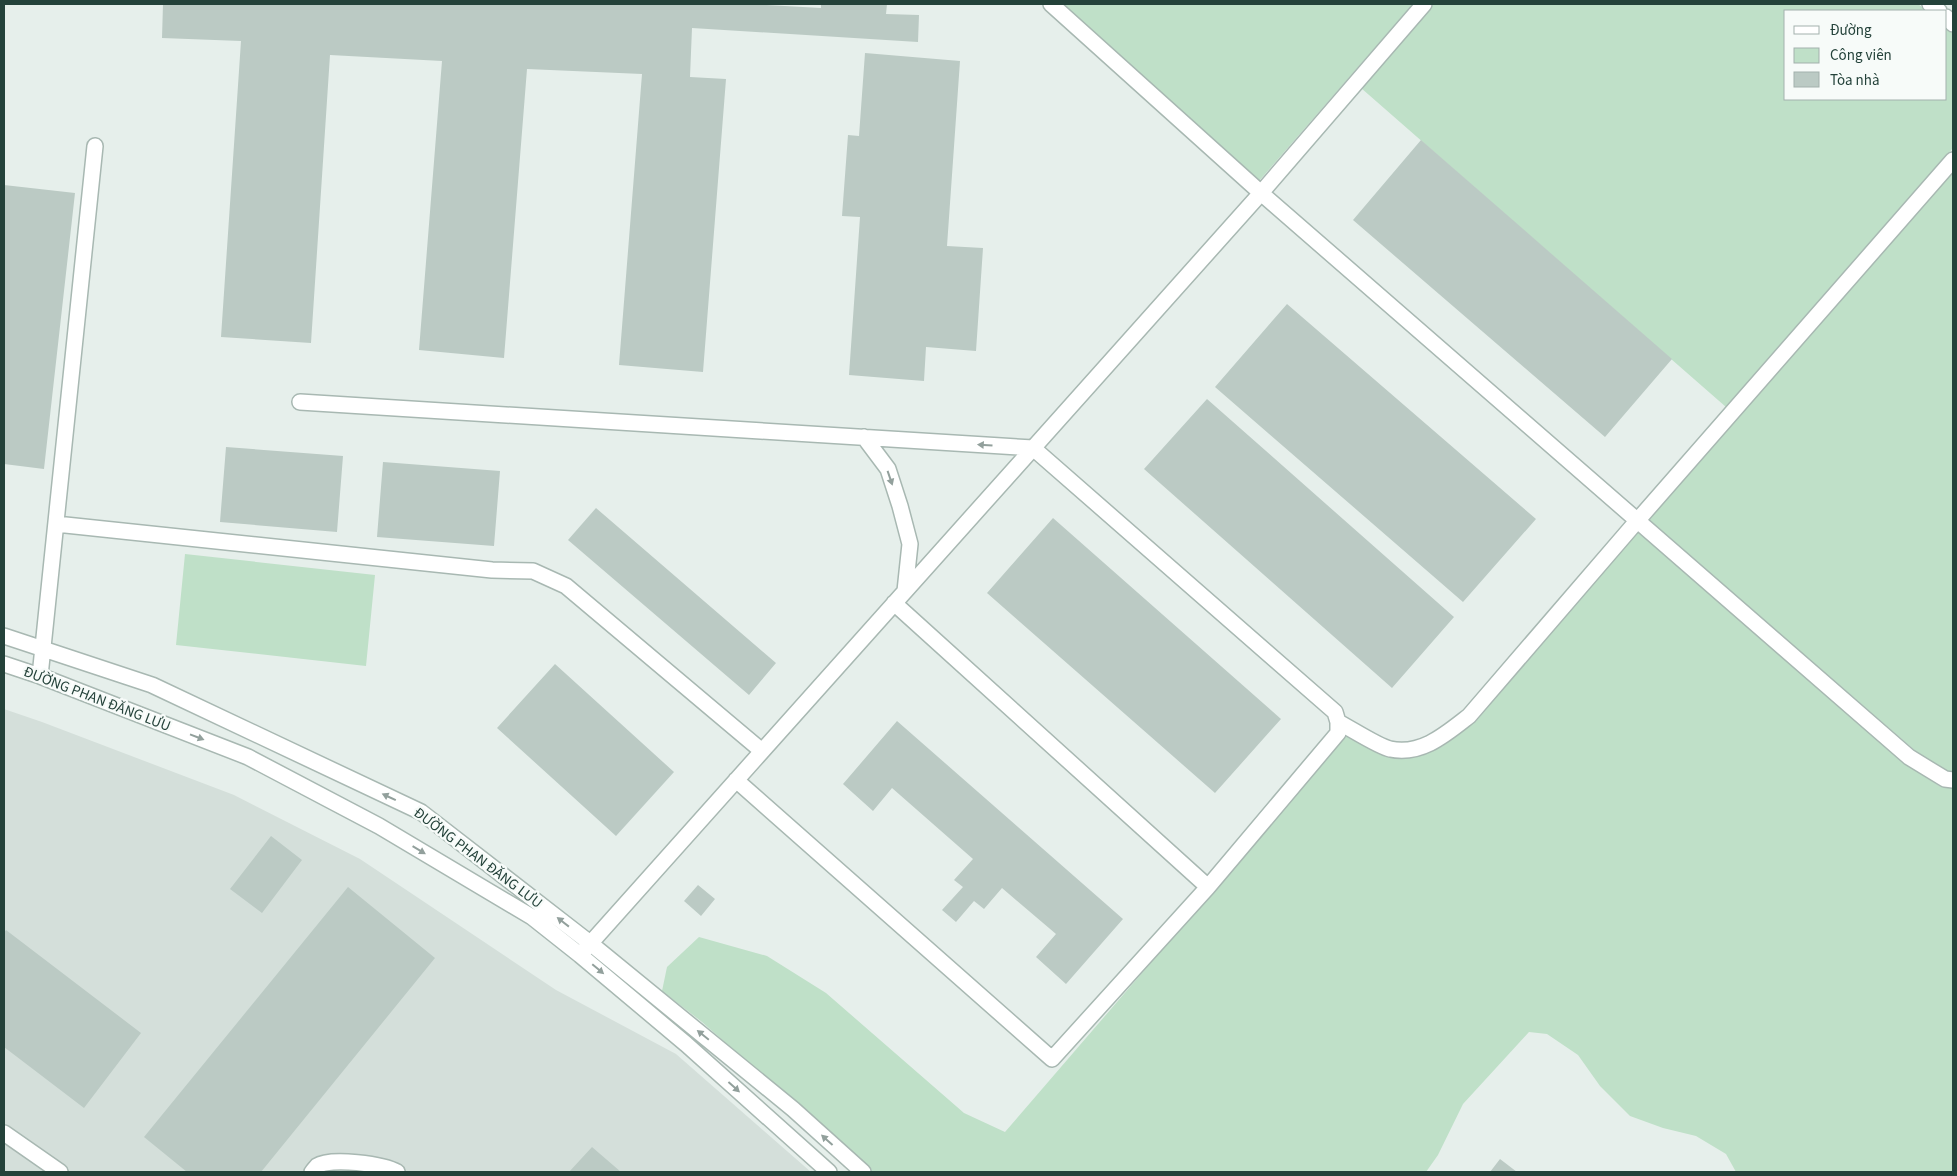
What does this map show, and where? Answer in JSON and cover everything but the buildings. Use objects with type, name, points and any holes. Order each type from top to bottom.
[{"type":"street","points":[[1051,4],[1261,193],[1909,757],[1945,779],[1953,780]]},
{"type":"street","points":[[580,955],[1261,193],[1424,4]]},
{"type":"street","points":[[40,676],[95,146]]},
{"type":"street","points":[[1338,722],[1389,749],[1417,749],[1439,739],[1469,716],[1953,160]]},
{"type":"street","points":[[300,402],[1033,448],[1336,712],[1338,722],[1338,733],[1208,886],[1052,1059],[736,780]]},
{"type":"street","points":[[864,437],[888,469],[900,506],[910,544],[905,591]]},
{"type":"street","points":[[56,524],[492,570],[533,571],[566,586],[762,751]]},
{"type":"street","points":[[894,603],[1208,886]]},
{"type":"street","name":"ĐƯỜNG PHAN ĐĂNG LƯU","points":[[4,636],[152,685],[421,812],[590,943],[793,1109],[863,1172]]},
{"type":"street","name":"ĐƯỜNG PHAN ĐĂNG LƯU","points":[[4,664],[40,676],[248,757],[379,826],[532,917],[686,1044],[829,1172]]},
{"type":"street","points":[[4,1133],[60,1172]]},
{"type":"street","points":[[312,1172],[318,1165],[342,1162],[389,1168],[397,1172]]},
{"type":"shaded area","points":[[4,709],[234,795],[360,859],[556,990],[676,1054],[811,1172],[4,1172]]},
{"type":"green space","points":[[1063,4],[1413,4],[1259,181]]},
{"type":"green space","points":[[1434,4],[1918,4],[1926,10],[1784,10],[1784,100],[1947,100],[1947,29],[1953,34],[1953,148],[1726,407],[1361,88]]},
{"type":"green space","points":[[1953,172],[1953,773],[1947,772],[1919,754],[1648,520]]},
{"type":"green space","points":[[1638,532],[1904,763],[1941,787],[1953,788],[1953,1172],[1736,1172],[1726,1154],[1696,1136],[1663,1128],[1630,1116],[1600,1086],[1578,1055],[1547,1034],[1529,1032],[1463,1104],[1438,1155],[1426,1172],[872,1172],[702,1022],[662,991],[667,967],[699,937],[767,956],[826,993],[964,1113],[1005,1132],[1347,735],[1387,757],[1421,756],[1443,746],[1476,721]]},
{"type":"green space","points":[[185,554],[375,575],[366,666],[176,645]]}]
